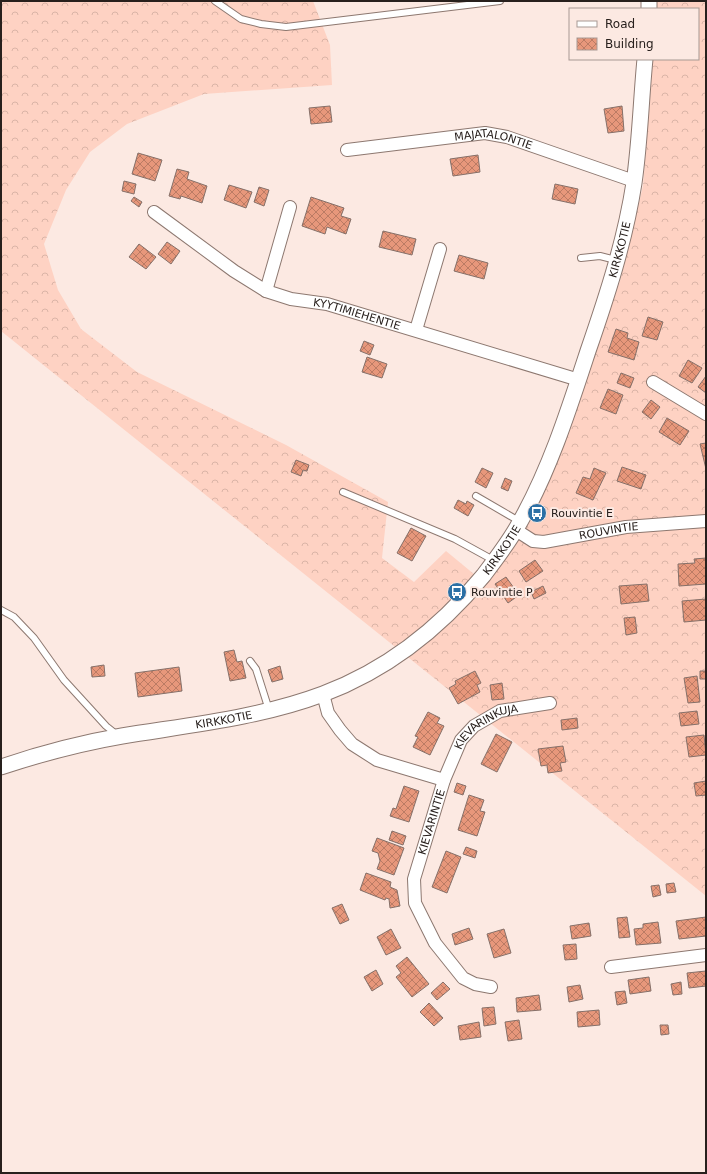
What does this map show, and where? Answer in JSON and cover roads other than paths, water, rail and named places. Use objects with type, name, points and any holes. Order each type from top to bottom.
[{"type":"street","name":"KIRKKOTIE","points":[[1,768],[59,750],[119,736],[230,718],[282,707],[323,694],[363,676],[388,662],[438,624],[471,590],[495,561],[518,526],[545,471],[579,380],[625,233],[634,181],[645,60]]},
{"type":"street","name":"MAJATALONTIE","points":[[347,150],[485,133],[506,138],[634,181]]},
{"type":"street","points":[[266,291],[290,207]]},
{"type":"street","name":"KYYTIMIEHENTIE","points":[[154,212],[234,271],[266,291],[291,299],[327,304],[579,380]]},
{"type":"street","points":[[416,330],[440,249]]},
{"type":"street","points":[[654,382],[706,414]]},
{"type":"street","name":"ROUVINTIE","points":[[518,526],[533,541],[544,542],[626,527],[706,521]]},
{"type":"street","name":"KIEVARINTIE","points":[[323,694],[328,713],[352,744],[377,760],[444,780],[414,879],[415,903],[434,943],[462,978],[475,984],[491,987]]},
{"type":"street","name":"KIEVARINKUJA","points":[[444,780],[461,740],[474,726],[500,711],[550,703]]},
{"type":"street","points":[[611,967],[706,954]]},
{"type":"lane","points":[[215,1],[241,19],[262,24],[286,27],[500,1]]},
{"type":"lane","points":[[581,258],[600,256],[617,260]]},
{"type":"lane","points":[[343,492],[455,539],[495,561]]},
{"type":"lane","points":[[476,496],[518,526]]},
{"type":"lane","points":[[1,610],[14,617],[34,638],[64,680],[106,726],[119,736]]},
{"type":"lane","points":[[250,661],[256,669],[268,710]]},
{"type":"place","name":"Rouvintie E","points":[[537,513]]},
{"type":"place","name":"Rouvintie P","points":[[457,592]]}]
